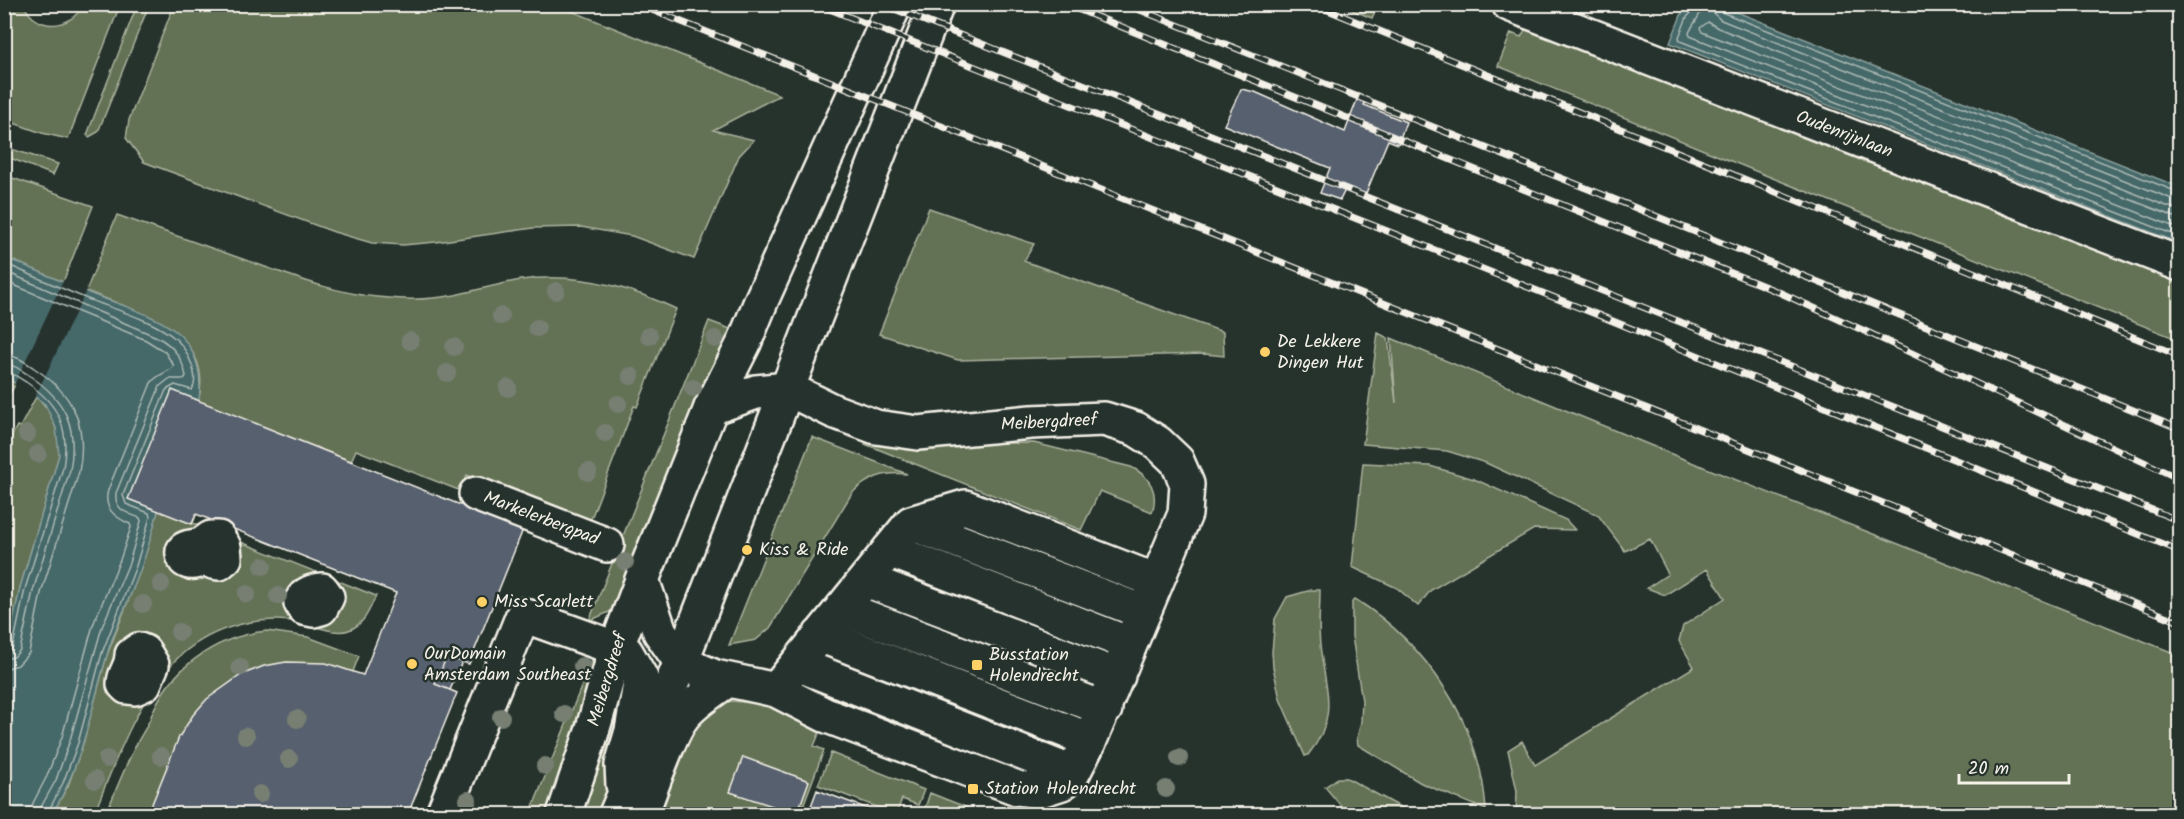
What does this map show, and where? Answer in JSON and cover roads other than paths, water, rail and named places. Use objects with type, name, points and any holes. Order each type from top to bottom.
[{"type":"main road","name":"Meibergdreef","points":[[564,814],[591,735],[616,649],[711,408],[744,343],[895,4]]},
{"type":"main road","points":[[627,808],[813,319],[937,4]]},
{"type":"main road","name":"Oudenrijnlaan","points":[[1513,6],[2180,264]]},
{"type":"main road","name":"Meibergdreef","points":[[788,389],[833,411],[876,427],[918,433],[1030,422],[1104,419],[1136,429],[1158,443],[1177,461],[1187,484],[1185,514],[1105,709],[1073,773]]},
{"type":"main road","points":[[711,408],[756,392],[788,389]]},
{"type":"main road","name":"Markelerbergpad","points":[[476,494],[607,545]]},
{"type":"main road","points":[[776,690],[911,523],[965,507],[1156,581]]},
{"type":"main road","points":[[911,523],[1143,612]]},
{"type":"main road","points":[[889,550],[1130,644]]},
{"type":"main road","points":[[642,580],[660,632],[681,662],[716,677],[776,690],[825,715],[1017,788],[1037,792],[1062,783],[1073,773],[797,664]]},
{"type":"main road","points":[[866,580],[1118,676]]},
{"type":"main road","points":[[842,608],[1105,709]]},
{"type":"main road","points":[[443,814],[523,615],[626,652],[641,678],[632,731],[622,765],[627,808]]},
{"type":"main road","points":[[820,636],[1090,741]]},
{"type":"main road","points":[[627,808],[671,741],[684,716],[703,697],[728,680]]},
{"type":"water","points":[[1692,5],[1719,5],[2179,187],[2179,243],[1670,43],[1682,13]]},
{"type":"water","points":[[4,257],[140,312],[173,329],[187,343],[195,358],[200,383],[199,400],[174,392],[134,484],[158,511],[141,568],[110,645],[80,753],[52,814],[5,814],[5,659],[20,588],[59,455],[56,428],[45,404],[5,376]]},
{"type":"railway","points":[[637,4],[2180,622]]},
{"type":"railway","points":[[817,4],[1598,315],[2180,551]]},
{"type":"railway","points":[[882,4],[2180,521]]},
{"type":"railway","points":[[1065,4],[1781,293],[2180,479]]},
{"type":"railway","points":[[1125,4],[2180,429]]},
{"type":"railway","points":[[1313,4],[2180,356]]},
{"type":"place","name":"De Lekkere Dingen Hut","points":[[1265,352]]},
{"type":"place","name":"Kiss & Ride","points":[[747,550]]},
{"type":"place","name":"Miss Scarlett","points":[[482,602]]},
{"type":"place","name":"OurDomain Amsterdam Southeast","points":[[412,664]]},
{"type":"place","name":"Busstation Holendrecht","points":[[977,665]]},
{"type":"place","name":"Station Holendrecht","points":[[973,789]]}]
